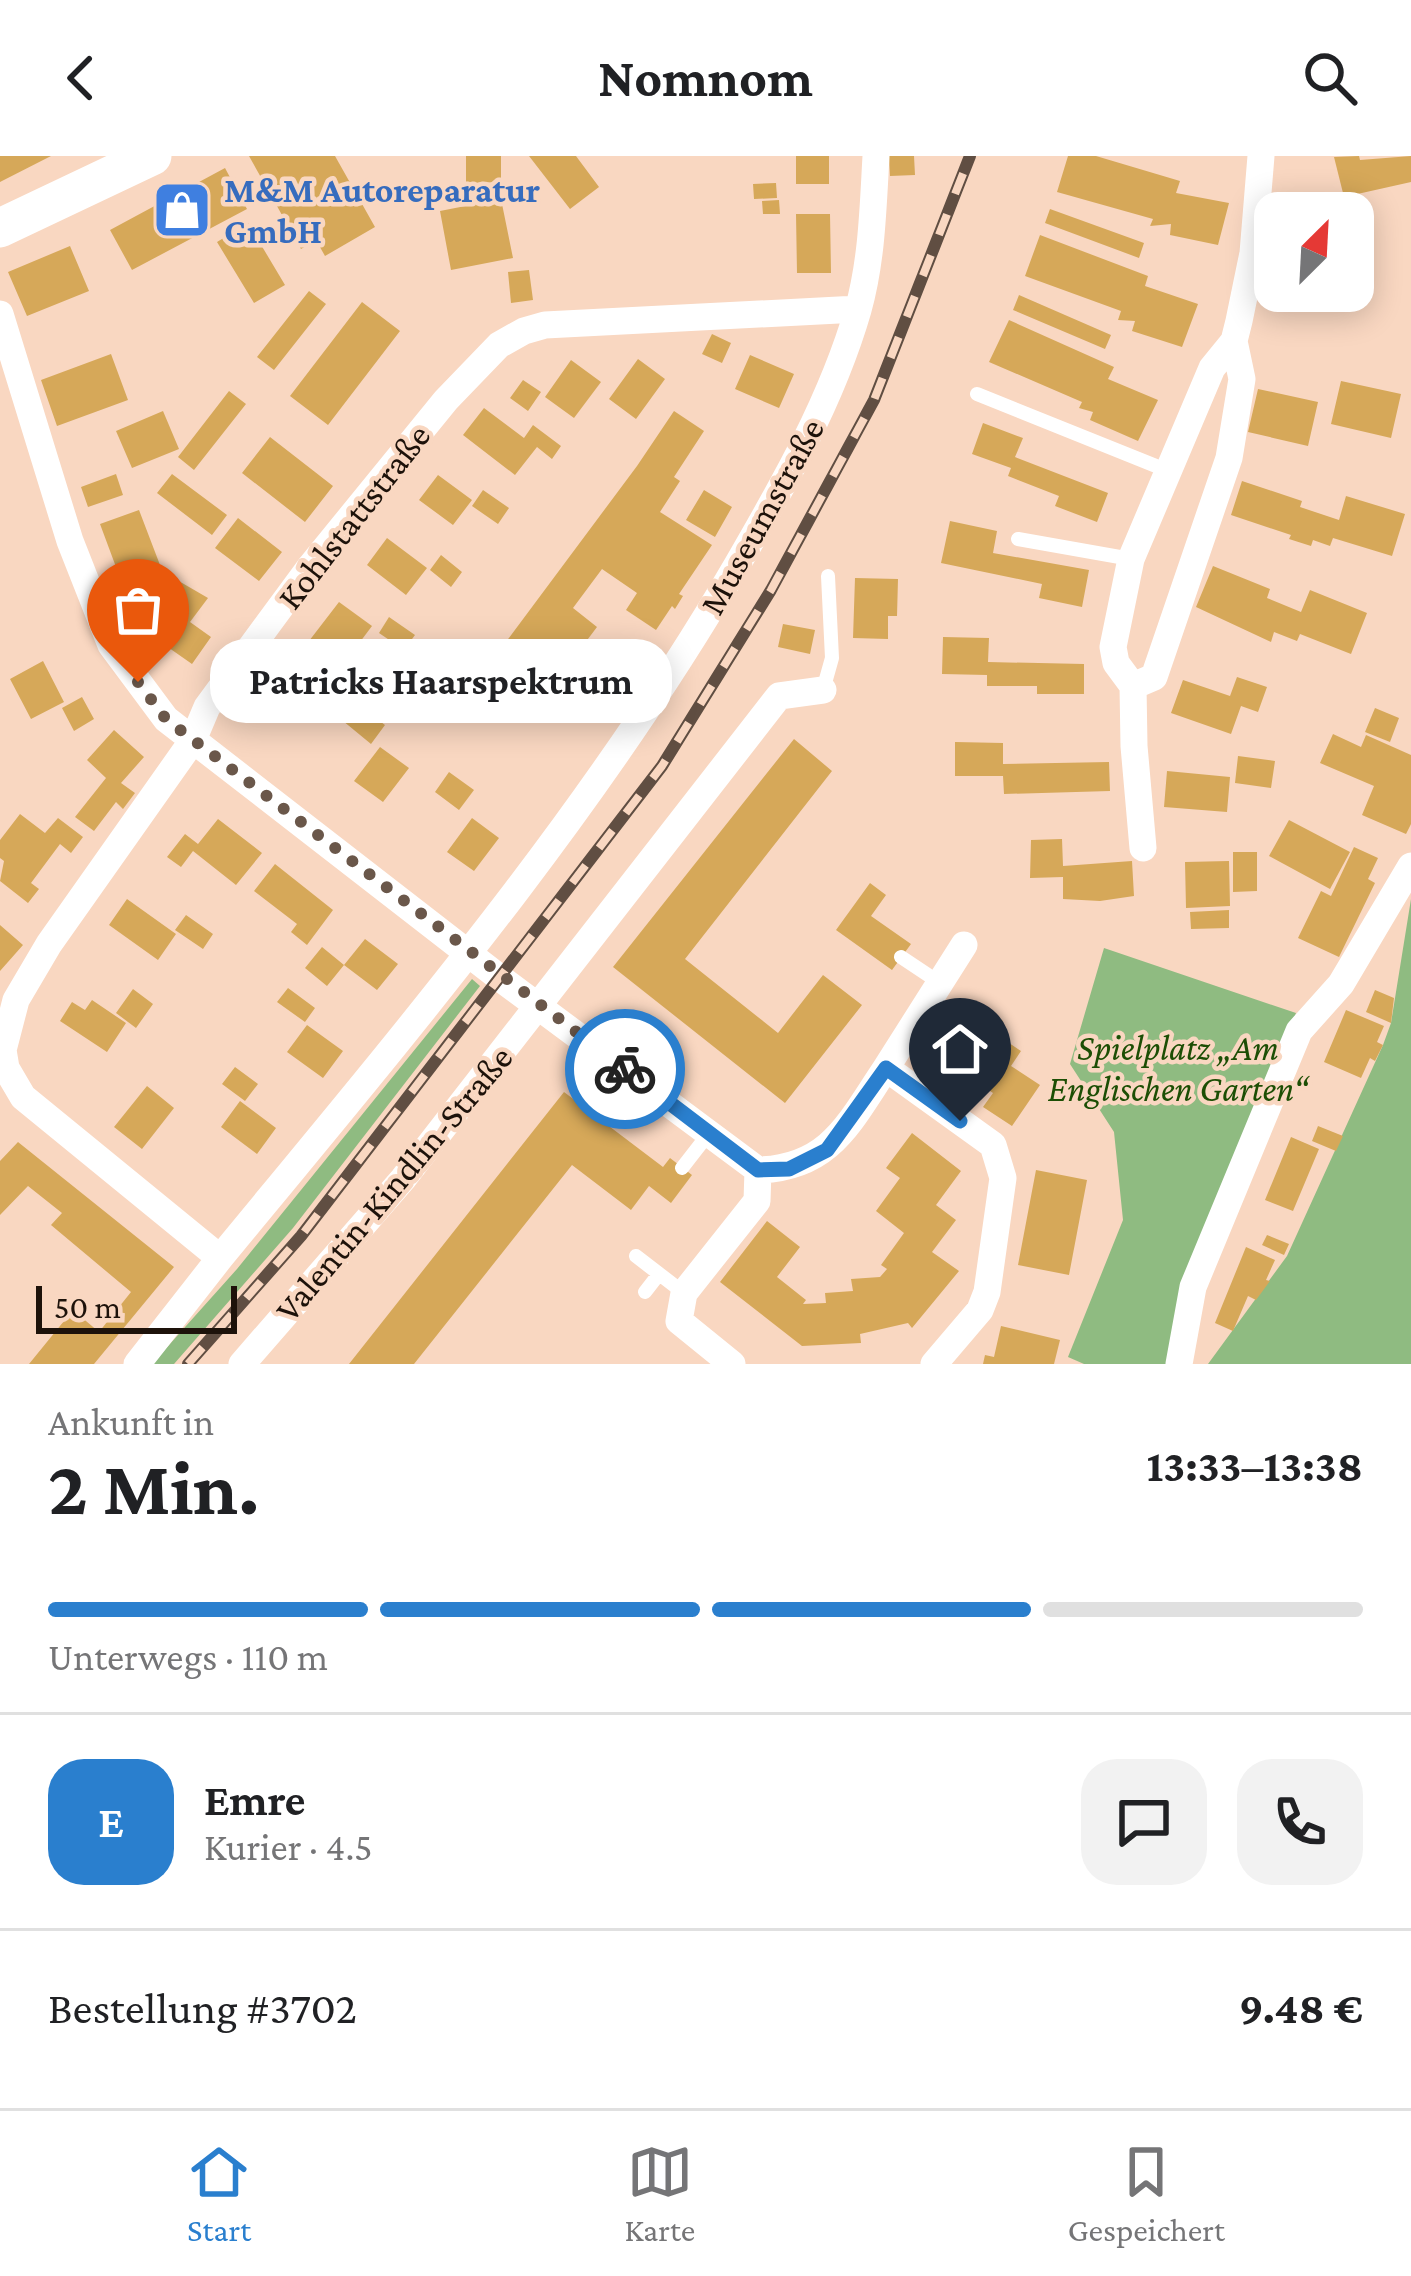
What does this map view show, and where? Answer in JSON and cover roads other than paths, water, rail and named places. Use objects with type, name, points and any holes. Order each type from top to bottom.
[{"type":"main road","points":[[0,228],[152,156]]},
{"type":"street","name":"Museumstraße","points":[[466,951],[591,793],[713,605],[815,421],[858,309],[871,246],[876,156]]},
{"type":"street","points":[[1133,686],[1154,677],[1229,458],[1242,379],[1234,341],[1253,253],[1261,156]]},
{"type":"street","name":"Kohlstattstraße","points":[[220,1258],[22,1097],[6,1068],[3,1050],[8,1022],[29,975],[193,740],[207,707],[310,567],[446,400],[499,346],[524,331],[585,320],[858,309]]},
{"type":"street","points":[[0,314],[70,541],[111,645],[166,719],[758,1170],[789,1169],[827,1150],[964,945]]},
{"type":"street","points":[[1143,848],[1133,686],[1116,663],[1113,646],[1131,559],[1166,470],[1212,368],[1234,341]]},
{"type":"street","name":"Valentin-Kindlin-Straße","points":[[242,1364],[403,1179],[779,695],[823,690]]},
{"type":"street","points":[[1179,1364],[1193,1287],[1299,1031],[1341,983],[1411,866]]},
{"type":"street","points":[[137,1364],[466,951]]},
{"type":"street","points":[[886,1068],[993,1145],[1003,1178],[987,1292],[980,1310],[934,1364]]},
{"type":"street","points":[[732,1364],[679,1321],[684,1293],[757,1201],[758,1170]]},
{"type":"lane","points":[[977,394],[1166,470]]},
{"type":"lane","points":[[1018,539],[1131,559]]},
{"type":"lane","points":[[823,690],[832,658],[828,576]]},
{"type":"lane","points":[[901,957],[940,983]]},
{"type":"lane","points":[[682,1168],[710,1132]]},
{"type":"lane","points":[[636,1256],[684,1293]]},
{"type":"lane","points":[[645,1292],[659,1274]]},
{"type":"railway","points":[[188,1364],[301,1236],[662,766],[771,590],[874,400],[970,156]]},
{"type":"place","name":"M&M Autoreparatur GmbH","points":[[182,210]]},
{"type":"place","name":"Patricks Haarspektrum","points":[[138,682]]},
{"type":"park label","name":"Spielplatz „Am Englischen Garten“","points":[[1178,1068]]}]
